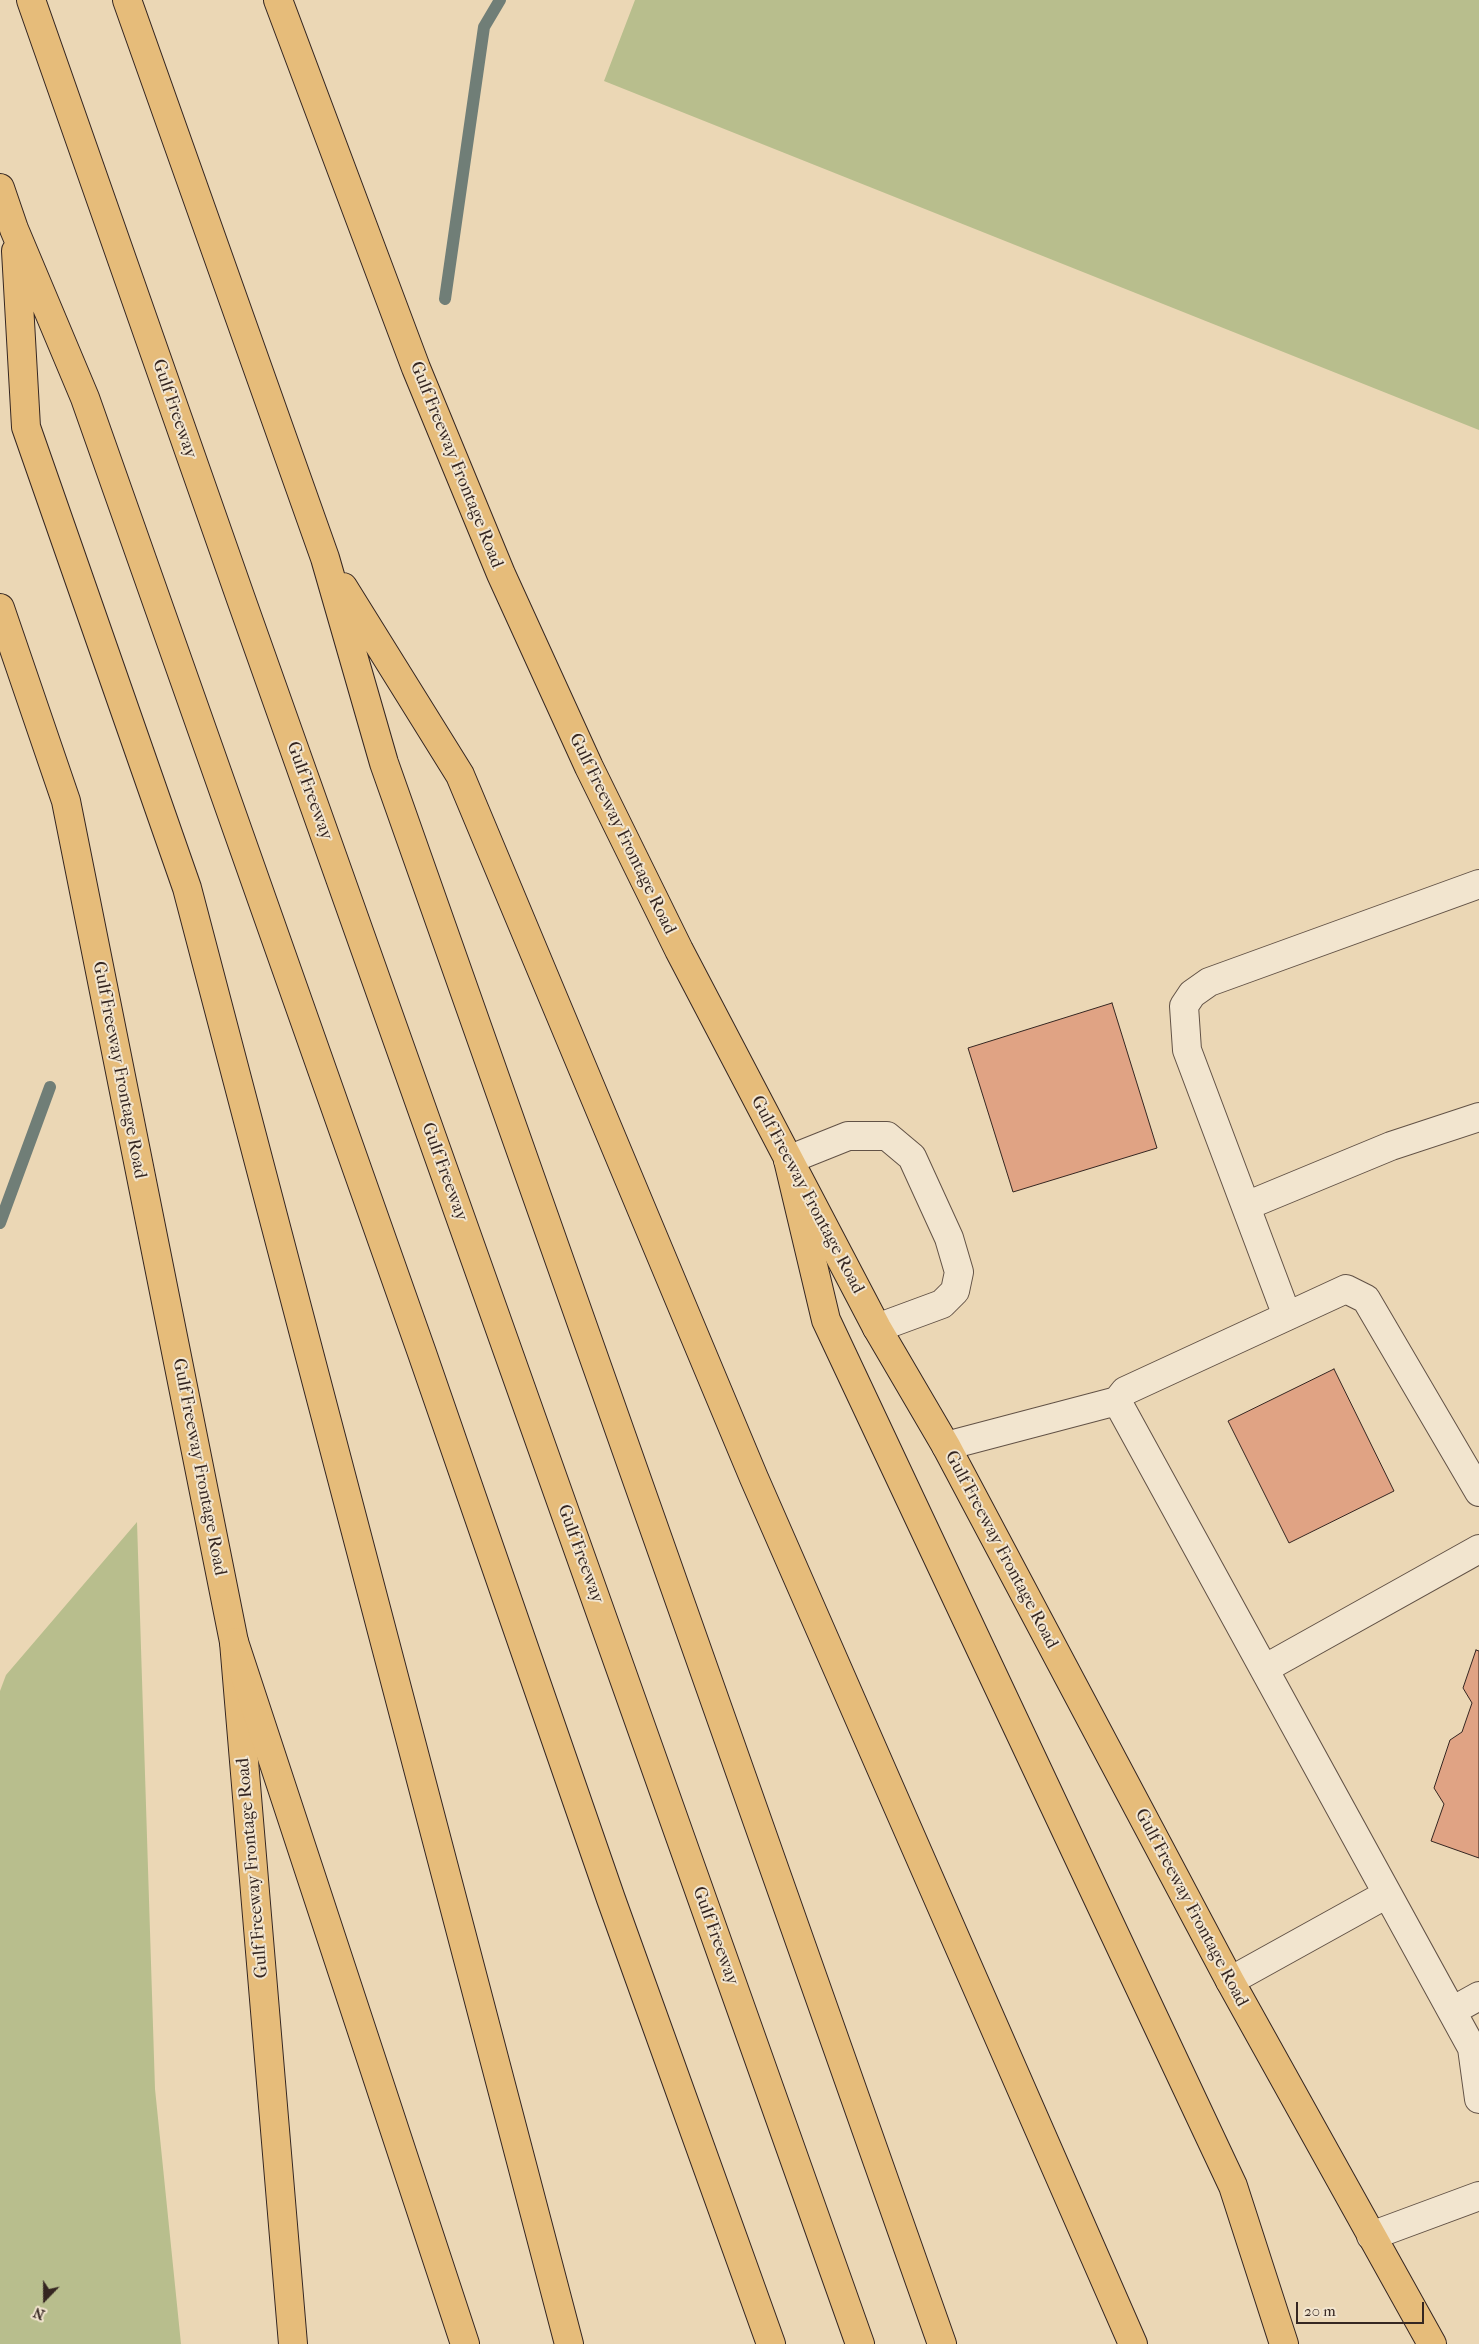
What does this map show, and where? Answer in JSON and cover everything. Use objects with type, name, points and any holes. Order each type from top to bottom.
[{"type":"main road","name":"Gulf Freeway","points":[[30,0],[250,627],[860,2344]]},
{"type":"main road","points":[[127,0],[325,558],[384,763],[942,2344]]},
{"type":"main road","name":"Gulf Freeway Frontage Road","points":[[278,0],[416,368],[501,574],[588,768],[679,950],[877,1328],[946,1446],[1230,1981],[1432,2344]]},
{"type":"main road","points":[[0,188],[14,229],[88,407],[418,1343],[611,1899],[771,2344]]},
{"type":"main road","points":[[14,229],[26,427],[187,888],[569,2344]]},
{"type":"main road","points":[[325,558],[460,775],[754,1478],[1133,2344]]},
{"type":"main road","name":"Gulf Freeway Frontage Road","points":[[0,608],[8,658],[66,801],[234,1642],[293,2344]]},
{"type":"main road","points":[[788,1160],[826,1320],[1233,2186],[1284,2344]]},
{"type":"main road","points":[[234,1642],[465,2344]]},
{"type":"street","points":[[1287,1316],[1187,1050],[1184,1006],[1192,994],[1209,982],[1479,884]]},
{"type":"street","points":[[1246,1206],[1391,1146],[1479,1117]]},
{"type":"street","points":[[788,1160],[848,1136],[887,1136],[912,1157],[949,1238],[959,1272],[955,1291],[942,1304],[877,1328]]},
{"type":"street","points":[[946,1446],[1117,1401],[1125,1391],[1346,1290],[1366,1299],[1479,1492]]},
{"type":"street","points":[[1117,1401],[1472,2048],[1479,2099]]},
{"type":"street","points":[[1264,1669],[1479,1549]]},
{"type":"street","points":[[1230,1981],[1387,1894]]},
{"type":"street","points":[[1452,2010],[1479,1996]]},
{"type":"street","points":[[1371,2236],[1479,2196]]},
{"type":"green space","points":[[635,0],[1479,0],[1479,430],[604,81]]},
{"type":"green space","points":[[137,1522],[155,2089],[181,2344],[0,2344],[0,1691],[6,1675]]},
{"type":"building","points":[[1112,1003],[1157,1148],[1013,1192],[968,1048]]},
{"type":"building","points":[[1334,1369],[1394,1491],[1289,1543],[1228,1421]]},
{"type":"building","points":[[1476,1650],[1479,1651],[1479,1858],[1431,1841],[1444,1804],[1434,1788],[1450,1740],[1462,1732],[1472,1703],[1463,1688]]},
{"type":"waterway","points":[[445,299],[484,27],[500,0]]},
{"type":"waterway","points":[[0,1223],[50,1087]]}]
